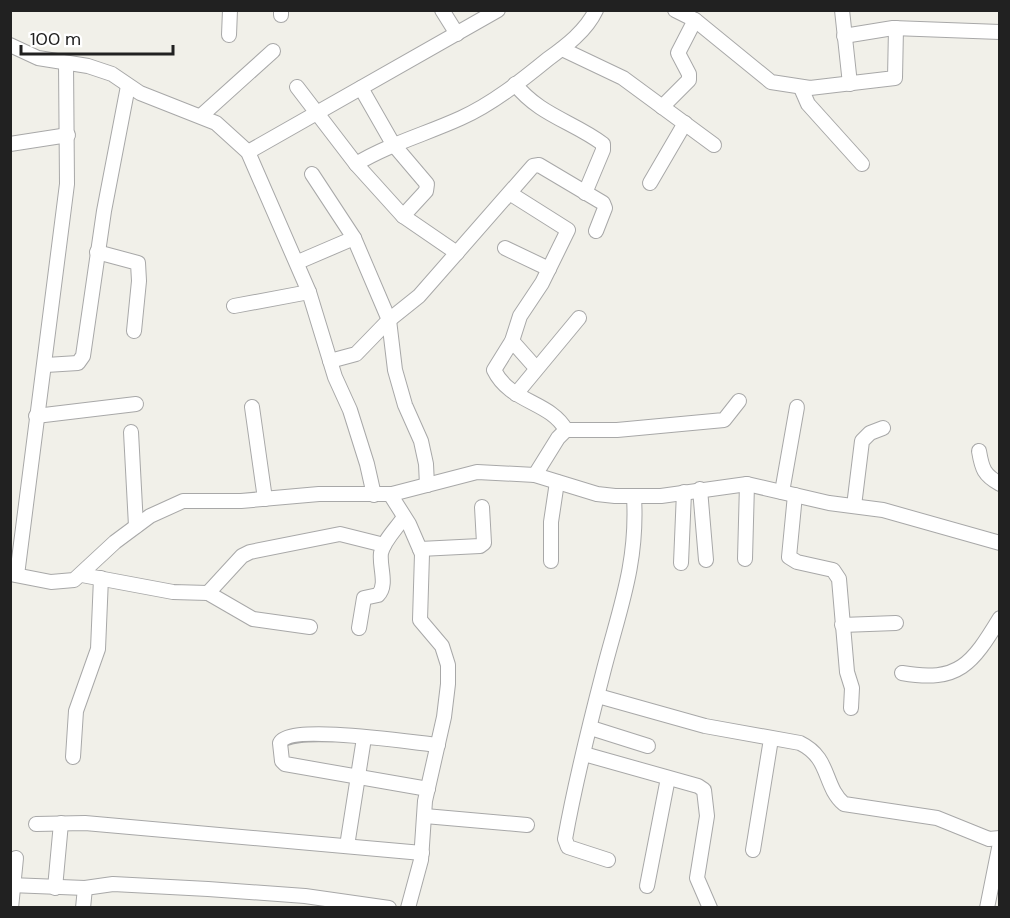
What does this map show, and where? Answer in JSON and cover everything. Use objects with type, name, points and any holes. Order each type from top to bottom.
[{"type":"street","points":[[229,35],[230,10]]},
{"type":"street","points":[[442,10],[457,34]]},
{"type":"street","points":[[248,152],[498,10]]},
{"type":"street","points":[[356,164],[393,144],[462,117],[515,84],[562,49],[589,24],[596,10]]},
{"type":"street","points":[[675,10],[695,20],[771,82],[801,88],[895,78],[896,28]]},
{"type":"street","points":[[842,10],[850,84]]},
{"type":"street","points":[[662,107],[689,80],[689,74],[678,52],[695,20]]},
{"type":"street","points":[[844,36],[896,28],[999,32]]},
{"type":"street","points":[[10,45],[38,58],[100,69],[128,86],[202,115],[216,123],[248,152],[298,262],[330,361],[350,410],[374,495]]},
{"type":"street","points":[[562,49],[623,78],[714,145]]},
{"type":"street","points":[[202,115],[273,51]]},
{"type":"street","points":[[66,63],[64,97],[68,135],[67,184],[45,365],[14,575],[63,582],[82,575],[115,542],[136,526],[166,508],[183,501],[265,500],[319,494],[390,494],[477,472],[536,475],[597,494],[634,497],[747,484],[892,512],[999,543]]},
{"type":"street","points":[[515,84],[532,104],[603,144],[603,150],[585,193]]},
{"type":"street","points":[[45,365],[81,361],[97,252],[128,86]]},
{"type":"street","points":[[297,87],[318,111],[356,164],[403,216],[457,254]]},
{"type":"street","points":[[361,88],[393,144],[427,187],[403,216]]},
{"type":"street","points":[[801,88],[808,104],[862,164]]},
{"type":"street","points":[[650,183],[685,123]]},
{"type":"street","points":[[10,144],[68,135]]},
{"type":"street","points":[[330,361],[356,354],[389,320],[419,296],[536,164],[605,205],[596,231]]},
{"type":"street","points":[[312,174],[354,238],[389,320],[394,370],[405,405],[421,441],[426,464],[427,485]]},
{"type":"street","points":[[511,194],[568,230],[549,269],[520,316],[512,341],[494,370],[516,394],[556,414],[566,430]]},
{"type":"street","points":[[298,262],[354,238]]},
{"type":"street","points":[[505,248],[549,269]]},
{"type":"street","points":[[97,252],[138,262],[139,281],[134,331]]},
{"type":"street","points":[[234,306],[309,292]]},
{"type":"street","points":[[516,394],[579,318]]},
{"type":"street","points":[[512,341],[536,368]]},
{"type":"street","points":[[536,475],[558,438],[566,430],[617,430],[724,420],[739,401]]},
{"type":"street","points":[[36,416],[136,404]]},
{"type":"street","points":[[252,407],[265,500]]},
{"type":"street","points":[[797,407],[793,418],[788,493],[789,555],[796,562],[824,567],[836,572],[847,672],[852,688],[851,708]]},
{"type":"street","points":[[854,506],[862,441],[870,433],[883,428]]},
{"type":"street","points":[[131,432],[136,526]]},
{"type":"street","points":[[979,451],[982,469],[986,476],[999,484]]},
{"type":"street","points":[[551,561],[551,522],[557,482]]},
{"type":"street","points":[[746,559],[747,484]]},
{"type":"street","points":[[700,489],[706,560]]},
{"type":"street","points":[[681,562],[684,492]]},
{"type":"street","points":[[390,494],[420,549],[420,620],[442,646],[448,665],[444,717],[428,789],[422,853],[408,908]]},
{"type":"street","points":[[608,860],[565,844],[598,696],[631,573],[636,522],[634,497]]},
{"type":"street","points":[[420,549],[480,546],[485,537],[482,507]]},
{"type":"street","points":[[359,628],[364,598],[378,595],[382,589],[381,554],[384,545],[404,517]]},
{"type":"street","points":[[208,593],[242,556],[250,552],[340,534],[384,545]]},
{"type":"street","points":[[82,575],[173,592],[208,593],[253,620],[310,627]]},
{"type":"street","points":[[73,757],[76,711],[98,650],[101,578]]},
{"type":"street","points":[[902,673],[922,676],[953,674],[976,652],[999,618]]},
{"type":"street","points":[[842,625],[896,623]]},
{"type":"street","points":[[598,696],[705,726],[800,743],[812,749],[825,766],[837,798],[844,804],[937,818],[988,839],[999,838]]},
{"type":"street","points":[[591,728],[648,746]]},
{"type":"street","points":[[428,789],[285,764],[282,761],[280,743],[288,735],[315,734],[438,746]]},
{"type":"street","points":[[347,846],[356,776],[364,738]]},
{"type":"street","points":[[753,850],[771,739]]},
{"type":"street","points":[[585,754],[698,786],[704,790],[707,816],[697,878],[710,908]]},
{"type":"street","points":[[647,886],[668,778]]},
{"type":"street","points":[[424,816],[527,825]]},
{"type":"street","points":[[56,888],[61,823]]},
{"type":"street","points":[[36,824],[85,823],[422,853]]},
{"type":"street","points":[[987,908],[999,843]]},
{"type":"street","points":[[11,908],[16,858]]},
{"type":"street","points":[[13,885],[85,888],[113,884],[273,893],[389,908]]},
{"type":"street","points":[[83,908],[85,888]]},
{"type":"street","points":[[270,908],[273,893]]}]
